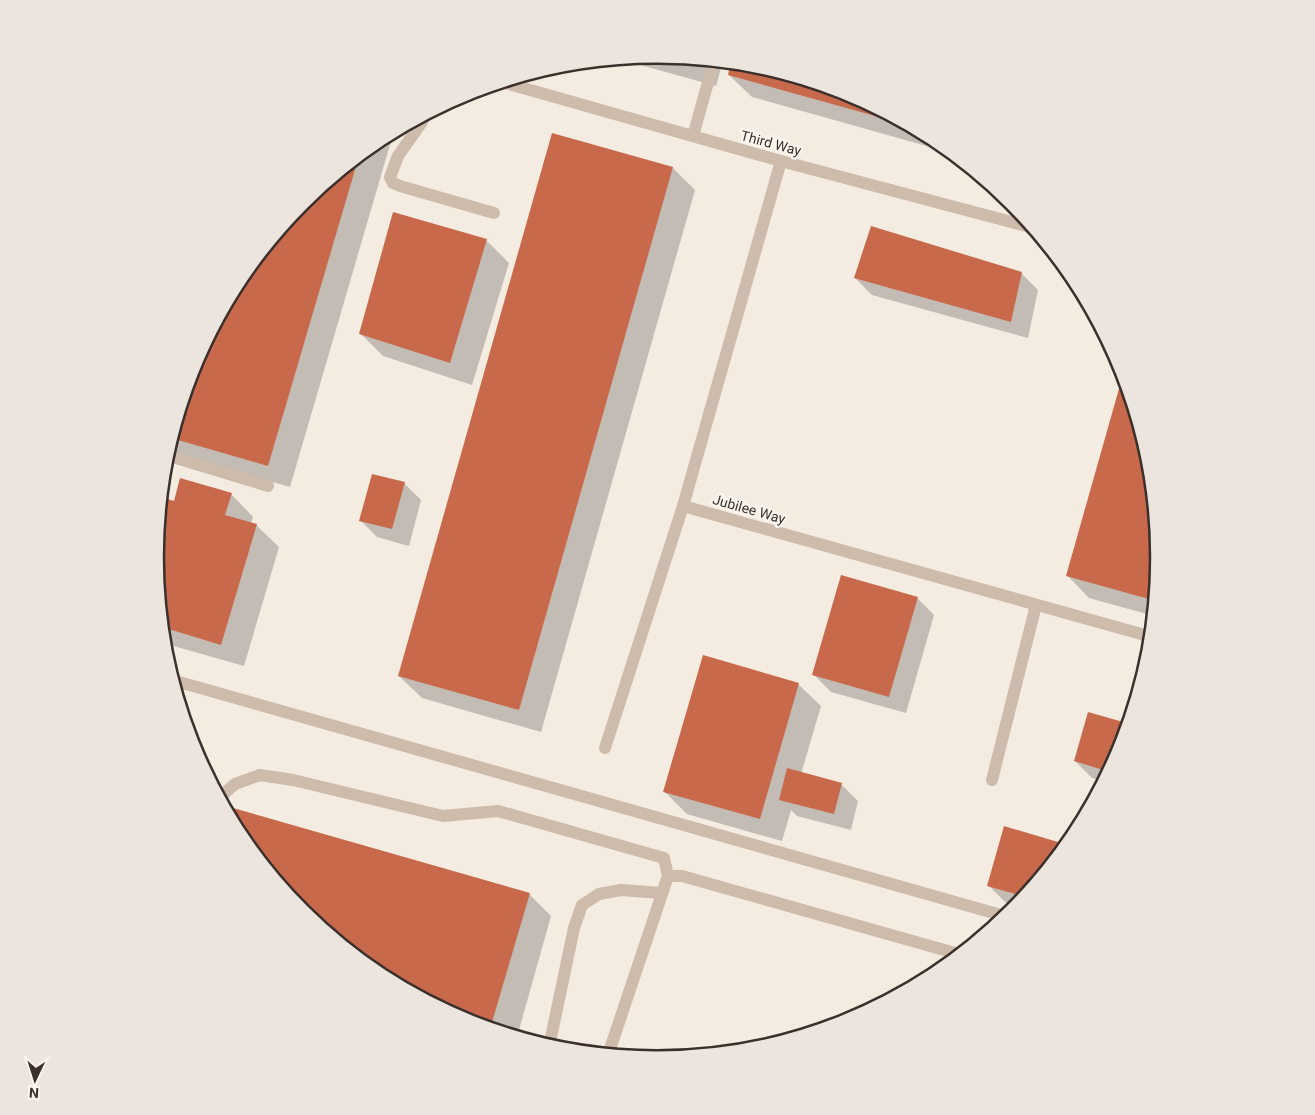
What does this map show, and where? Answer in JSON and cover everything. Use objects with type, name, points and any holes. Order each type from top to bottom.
[{"type":"street","points":[[693,136],[712,67]]},
{"type":"street","name":"Third Way","points":[[518,84],[781,161],[1023,225]]},
{"type":"street","points":[[420,125],[398,156],[390,177],[393,183],[494,213]]},
{"type":"street","points":[[606,748],[683,506],[781,161]]},
{"type":"street","points":[[174,457],[268,486]]},
{"type":"street","name":"Jubilee Way","points":[[683,506],[1145,636]]},
{"type":"street","points":[[992,780],[1036,605]]},
{"type":"street","points":[[180,682],[999,914]]},
{"type":"street","points":[[224,793],[235,784],[260,775],[293,780],[443,816],[498,811],[664,858],[668,876],[610,1049]]},
{"type":"street","points":[[668,876],[682,876],[953,953]]},
{"type":"street","points":[[551,1039],[574,928],[582,905],[599,894],[606,892],[621,890],[661,893]]},
{"type":"building","points":[[729,69],[785,81],[846,101],[881,118],[728,75]]},
{"type":"building","points":[[552,133],[673,167],[519,710],[398,676]]},
{"type":"building","points":[[356,167],[268,466],[178,440],[190,399],[215,339],[247,283],[286,232],[308,208]]},
{"type":"building","points":[[393,212],[487,239],[450,363],[359,334]]},
{"type":"building","points":[[871,226],[1022,272],[1011,322],[854,278]]},
{"type":"building","points":[[1120,385],[1142,461],[1147,493],[1151,558],[1149,599],[1066,576]]},
{"type":"building","points":[[372,474],[405,482],[392,529],[359,521]]},
{"type":"building","points":[[180,478],[232,493],[225,515],[257,524],[221,645],[169,629],[165,590],[165,525],[167,499],[174,501]]},
{"type":"building","points":[[841,575],[918,597],[889,697],[812,675]]},
{"type":"building","points":[[703,655],[799,683],[760,819],[663,792]]},
{"type":"building","points":[[1088,712],[1123,722],[1103,770],[1074,761]]},
{"type":"building","points":[[787,768],[842,783],[834,814],[779,800]]},
{"type":"building","points":[[233,809],[530,893],[492,1022],[469,1014],[411,985],[383,968],[332,929],[286,883],[247,832]]},
{"type":"building","points":[[1004,826],[1060,843],[1018,895],[987,886]]}]
